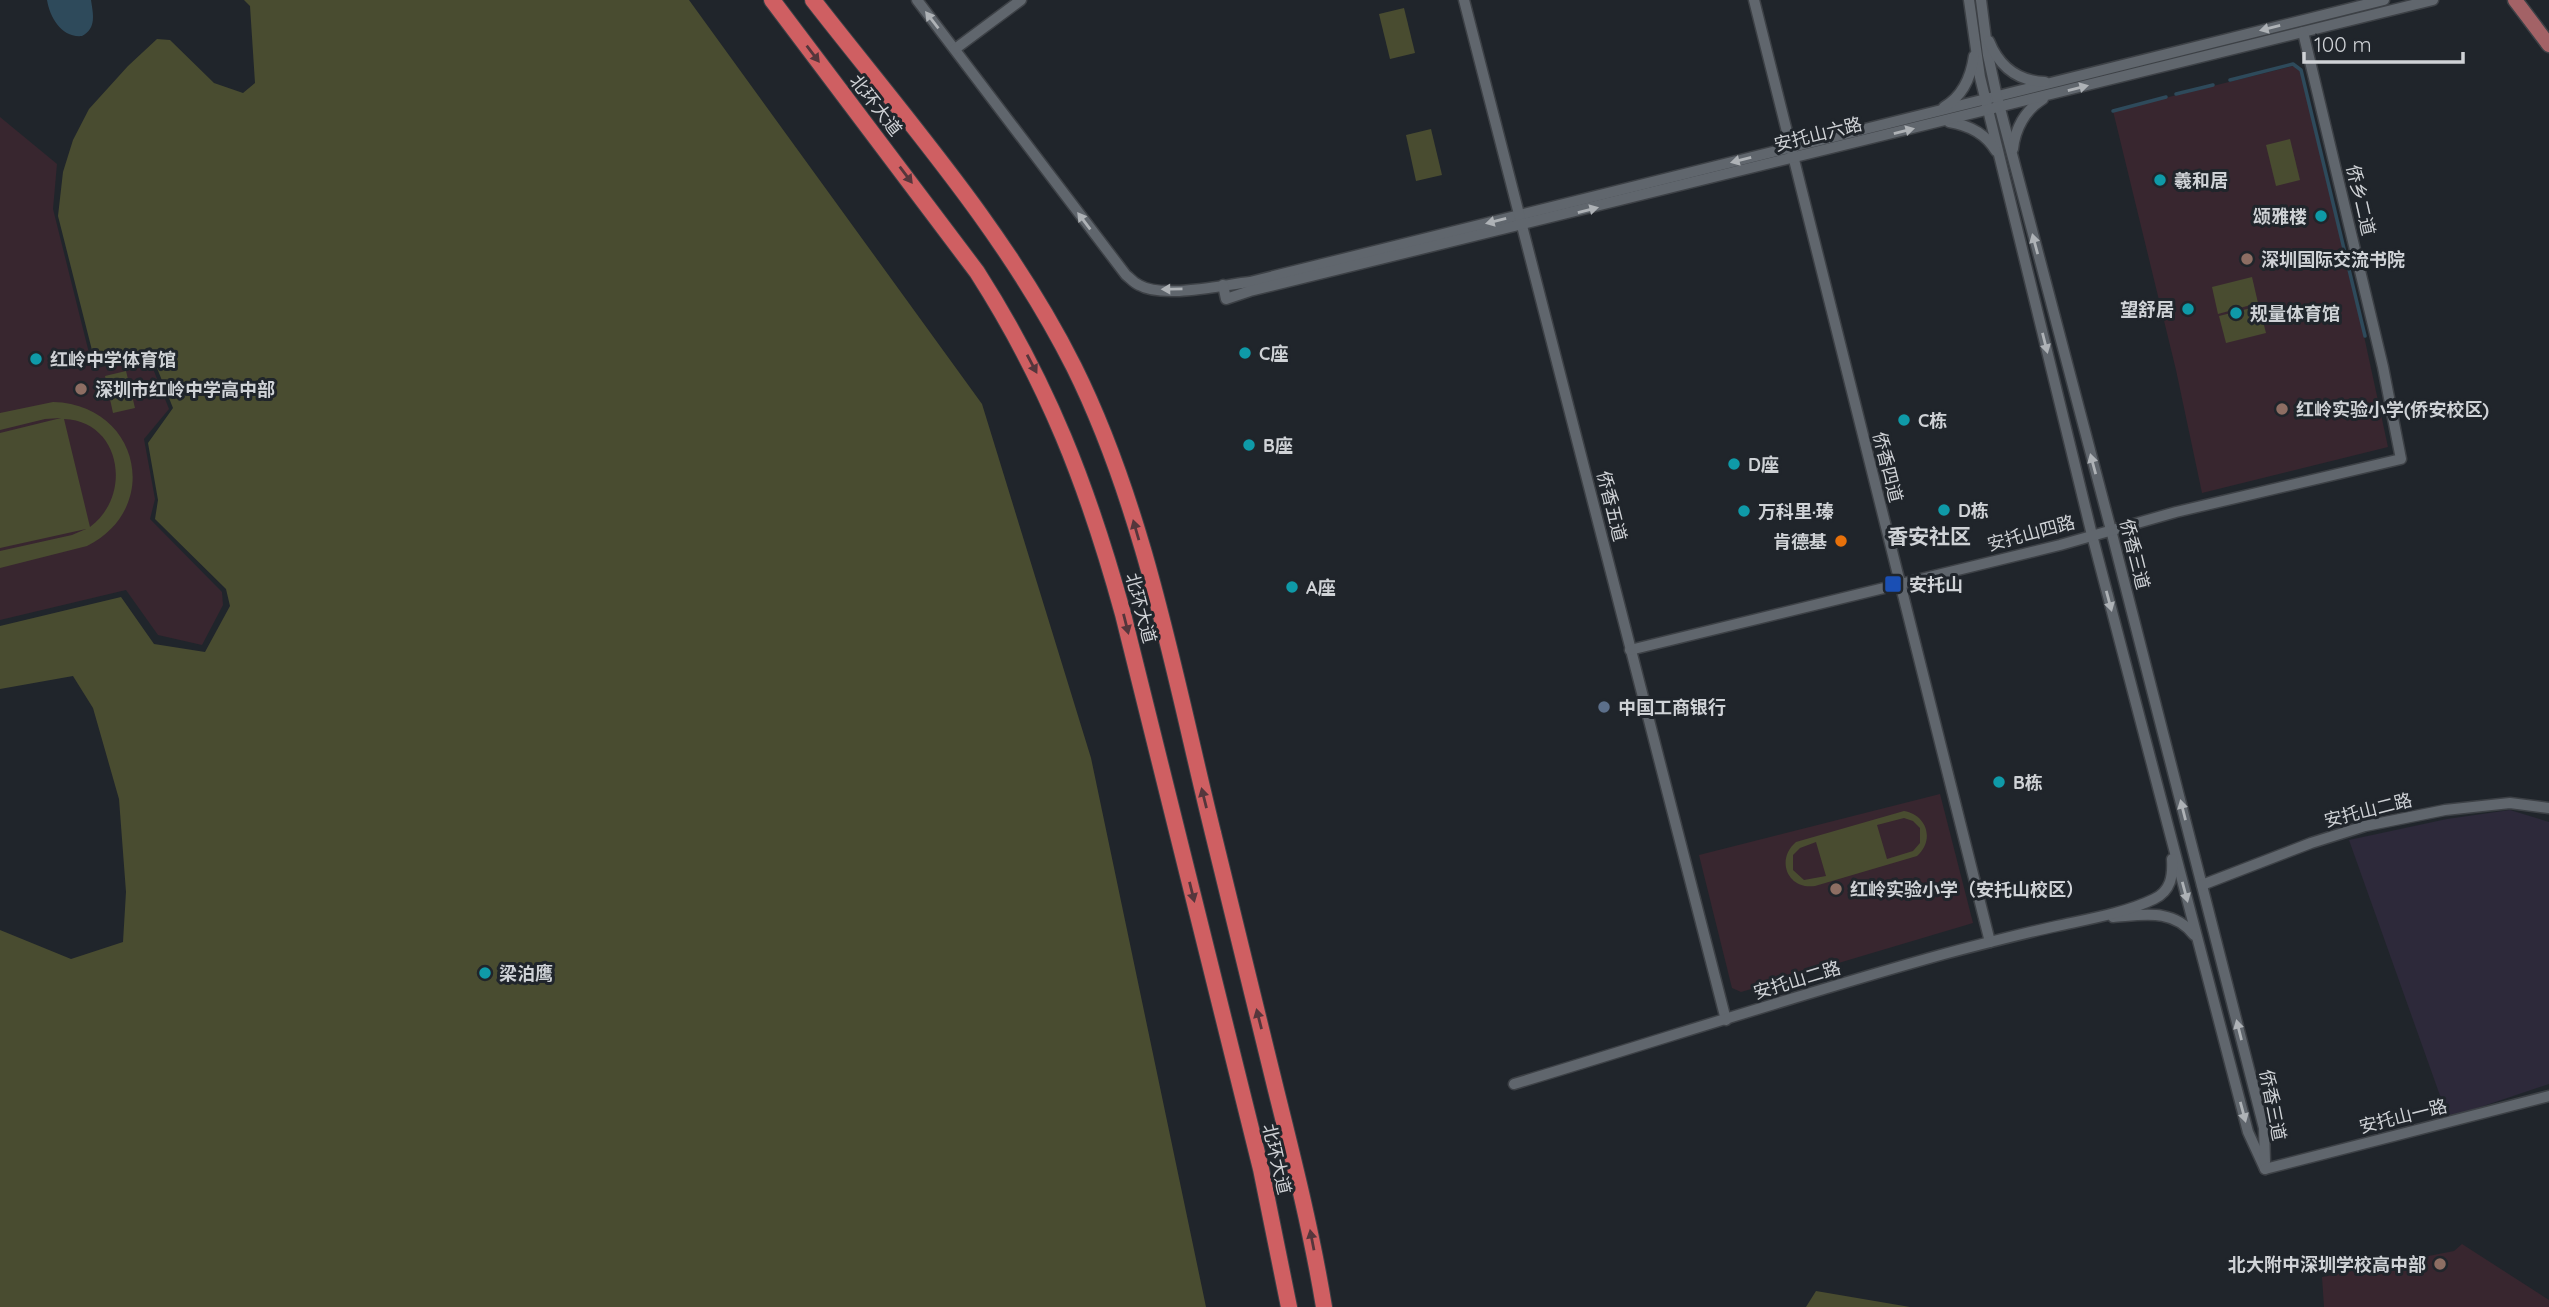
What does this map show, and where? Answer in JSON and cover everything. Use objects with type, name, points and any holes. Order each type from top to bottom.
[{"type":"highway","name":"北环大道","points":[[772,0],[977,272],[1007,318],[1062,429],[1102,539],[1123,614],[1261,1169],[1289,1307]]},
{"type":"highway","name":"北环大道","points":[[813,0],[1005,249],[1040,304],[1074,368],[1099,424],[1128,501],[1165,638],[1294,1164],[1324,1307]]},
{"type":"main road","points":[[2515,0],[2549,45]]},
{"type":"street","points":[[917,0],[955,49],[1021,0]]},
{"type":"street","name":"侨香五道","points":[[1464,0],[1726,1020]]},
{"type":"street","name":"侨香四道","points":[[1754,0],[1990,942]]},
{"type":"street","name":"侨香三道","points":[[1969,0],[1974,43],[2014,166],[2111,530],[2264,1128],[2265,1169]]},
{"type":"street","name":"侨香三道","points":[[1981,0],[2000,159],[2092,535],[2248,1132],[2265,1169]]},
{"type":"street","name":"安托山六路","points":[[1792,153],[1939,122],[2058,81],[2384,0]]},
{"type":"street","name":"安托山六路","points":[[955,49],[1126,275],[1150,289],[1171,290],[1250,282],[1520,221],[1792,153],[1927,114],[2051,95],[2433,0]]},
{"type":"street","points":[[1983,22],[1994,52],[2007,69],[2028,80],[2042,83],[2058,81]]},
{"type":"street","name":"侨乡二道","points":[[2303,32],[2383,367],[2401,458]]},
{"type":"street","points":[[1927,114],[1952,102],[1961,92],[1972,65],[1974,43]]},
{"type":"street","points":[[2014,166],[2014,142],[2021,122],[2034,105],[2051,95]]},
{"type":"street","points":[[1939,122],[1955,123],[1976,131],[1993,145],[2000,159]]},
{"type":"street","name":"安托山四路","points":[[1630,650],[2401,458]]},
{"type":"street","name":"安托山二路","points":[[2202,885],[2311,843],[2365,826],[2445,810],[2510,803],[2549,808]]},
{"type":"street","points":[[2093,918],[2155,899],[2165,891],[2173,875],[2171,837]]},
{"type":"street","points":[[2093,918],[2158,914],[2169,916],[2188,926],[2199,944]]},
{"type":"street","name":"安托山二路","points":[[1514,1084],[1898,967],[2093,918]]},
{"type":"street","name":"安托山一路","points":[[2265,1169],[2549,1097]]},
{"type":"shaded area","name":"深圳国际交流书院","points":[[2293,66],[2300,70],[2388,447],[2202,493],[2176,370],[2113,111]]},
{"type":"shaded area","name":"深圳市红岭中学高中部","points":[[0,117],[57,164],[53,209],[93,369],[148,356],[169,409],[144,439],[155,499],[150,519],[222,592],[223,605],[202,645],[158,635],[126,590],[0,620]]},
{"type":"shaded area","name":"红岭实验小学（安托山校区）","points":[[1940,794],[1973,923],[1741,992],[1732,988],[1699,855]]},
{"type":"shaded area","points":[[2510,810],[2549,822],[2549,1084],[2448,1118],[2349,840],[2447,819]]},
{"type":"shaded area","name":"北大附中深圳学校高中部","points":[[2462,1244],[2549,1300],[2549,1307],[2324,1307],[2322,1277],[2454,1251]]},
{"type":"green space","points":[[244,0],[689,0],[982,404],[1091,758],[1206,1307],[0,1307],[0,930],[71,959],[123,942],[126,892],[119,799],[93,708],[73,676],[0,689],[0,626],[121,597],[154,644],[205,652],[230,606],[226,589],[155,519],[158,500],[148,443],[173,408],[151,353],[96,366],[58,216],[63,172],[73,140],[89,109],[157,39],[170,40],[214,83],[243,93],[255,83],[250,6]]},
{"type":"green space","points":[[1404,8],[1415,53],[1390,59],[1379,14]]},
{"type":"green space","points":[[1431,129],[1442,175],[1416,181],[1406,135]]},
{"type":"green space","points":[[2290,139],[2300,180],[2276,186],[2266,145]]},
{"type":"green space","points":[[2252,277],[2258,303],[2218,314],[2212,287]]},
{"type":"green space","points":[[2259,306],[2266,333],[2226,343],[2219,316]]},
{"type":"green space","points":[[126,371],[135,408],[113,413],[105,376]]},
{"type":"green space","points":[[53,402],[82,407],[105,420],[122,438],[131,460],[132,484],[126,508],[111,529],[87,546],[0,568],[0,551],[72,535],[86,529],[0,548],[0,433],[61,418],[45,419],[0,430],[0,413]],"holes":[[[64,419],[83,423],[98,432],[109,446],[116,479],[112,497],[104,513],[90,527]]]},
{"type":"green space","points":[[1904,811],[1918,817],[1927,836],[1923,850],[1917,856],[1815,886],[1798,883],[1787,872],[1786,857],[1796,842]],"holes":[[[1904,818],[1913,821],[1920,828],[1920,843],[1913,851],[1887,859],[1877,825]],[[1816,842],[1826,876],[1804,880],[1793,870],[1793,855],[1800,848]]]},
{"type":"green space","points":[[1816,1291],[1910,1307],[1806,1307]]},
{"type":"water","points":[[47,0],[91,0],[93,20],[90,29],[82,36],[75,36],[63,30],[54,20]]},
{"type":"waterway","points":[[2230,80],[2293,64],[2301,70],[2365,336]]},
{"type":"waterway","points":[[2176,94],[2213,85]]},
{"type":"waterway","points":[[2113,111],[2166,97]]},
{"type":"place","name":"羲和居","points":[[2160,180]]},
{"type":"place","name":"颂雅楼","points":[[2321,216]]},
{"type":"place","name":"深圳国际交流书院","points":[[2247,259]]},
{"type":"place","name":"望舒居","points":[[2188,309]]},
{"type":"place","name":"规量体育馆","points":[[2236,313]]},
{"type":"place","name":"C座","points":[[1245,353]]},
{"type":"place","name":"红岭中学体育馆","points":[[36,359]]},
{"type":"place","name":"深圳市红岭中学高中部","points":[[81,389]]},
{"type":"place","name":"红岭实验小学(侨安校区)","points":[[2282,409]]},
{"type":"place","name":"C栋","points":[[1904,420]]},
{"type":"place","name":"B座","points":[[1249,445]]},
{"type":"place","name":"D座","points":[[1734,464]]},
{"type":"place","name":"D栋","points":[[1944,510]]},
{"type":"place","name":"万科里·瑧","points":[[1744,511]]},
{"type":"place","name":"肯德基","points":[[1841,541]]},
{"type":"place","name":"安托山","points":[[1893,584]]},
{"type":"place","name":"A座","points":[[1292,587]]},
{"type":"place","name":"中国工商银行","points":[[1604,707]]},
{"type":"place","name":"B栋","points":[[1999,782]]},
{"type":"place","name":"红岭实验小学（安托山校区）","points":[[1836,889]]},
{"type":"place","name":"梁泊鹰","points":[[485,973]]},
{"type":"place","name":"北大附中深圳学校高中部","points":[[2440,1264]]},
{"type":"district","name":"香安社区","points":[[1929,536]]}]
